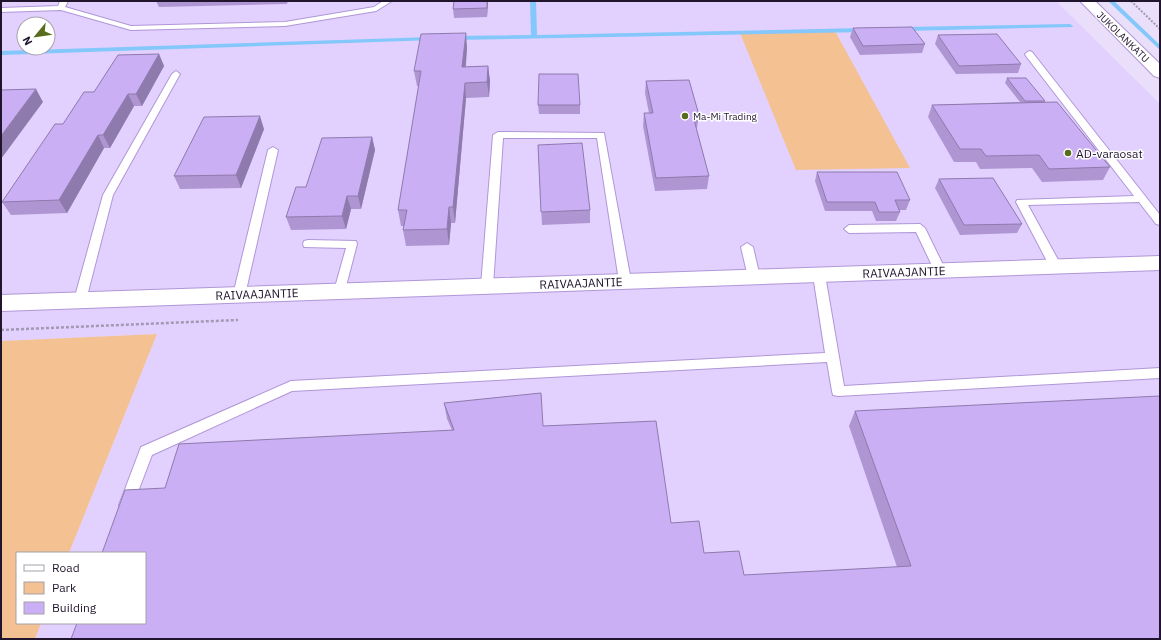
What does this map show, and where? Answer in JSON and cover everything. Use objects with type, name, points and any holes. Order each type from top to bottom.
[{"type":"street","name":"JUKOLANKATU","points":[[1087,1],[1160,73]]},
{"type":"street","name":"RAIVAAJANTIE","points":[[1,302],[1160,263]]},
{"type":"lane","points":[[1,10],[62,4],[131,28],[285,24],[376,9],[388,1]]},
{"type":"lane","points":[[1028,54],[1160,222]]},
{"type":"lane","points":[[80,300],[108,195],[176,74]]},
{"type":"lane","points":[[487,286],[498,135],[600,135],[625,281]]},
{"type":"lane","points":[[239,294],[273,150]]},
{"type":"lane","points":[[1056,266],[1022,202],[1142,199]]},
{"type":"lane","points":[[849,229],[920,228],[940,271]]},
{"type":"lane","points":[[308,244],[352,244],[340,291]]},
{"type":"lane","points":[[747,247],[754,277]]},
{"type":"lane","points":[[820,275],[838,392],[1160,373]]},
{"type":"lane","points":[[122,516],[146,451],[291,386],[832,356]]},
{"type":"path","points":[[1131,1],[1160,28]]},
{"type":"shaded area","points":[[1,1],[1056,1],[1160,104],[1160,639],[35,639],[41,624],[146,624],[146,552],[69,552],[157,334],[1,341]]},
{"type":"green space","points":[[835,31],[910,168],[796,170],[740,33]]},
{"type":"green space","points":[[157,334],[69,552],[16,552],[16,624],[41,624],[35,639],[1,639],[1,341]]},
{"type":"building","points":[[454,1],[487,1],[487,8],[453,9]]},
{"type":"building","points":[[912,27],[925,44],[863,46],[853,28]]},
{"type":"building","points":[[466,33],[462,67],[488,66],[487,82],[465,83],[453,207],[449,207],[447,229],[403,230],[407,210],[398,210],[421,71],[414,71],[421,34]]},
{"type":"building","points":[[997,34],[1021,64],[959,66],[938,35]]},
{"type":"building","points":[[159,54],[136,94],[128,94],[103,135],[98,135],[59,200],[2,202],[55,124],[63,124],[84,92],[94,92],[118,55]]},
{"type":"building","points":[[539,74],[578,74],[580,105],[538,105]]},
{"type":"building","points":[[1007,78],[1026,78],[1045,101],[1025,101]]},
{"type":"building","points":[[689,80],[699,115],[693,116],[709,176],[656,178],[644,113],[653,113],[646,81]]},
{"type":"building","points":[[36,89],[1,136],[1,90]]},
{"type":"building","points":[[1057,102],[1110,167],[1049,169],[1039,155],[986,156],[981,149],[960,149],[932,105]]},
{"type":"building","points":[[260,116],[236,175],[174,176],[204,117]]},
{"type":"building","points":[[372,137],[358,196],[347,196],[342,216],[286,217],[296,187],[306,187],[322,138]]},
{"type":"building","points":[[582,143],[590,210],[541,212],[538,145]]},
{"type":"building","points":[[817,172],[897,172],[910,200],[895,200],[900,212],[879,212],[875,202],[827,202]]},
{"type":"building","points":[[993,178],[1022,224],[964,225],[939,179]]},
{"type":"building","points":[[541,393],[543,426],[656,421],[671,523],[699,521],[704,553],[739,551],[744,575],[911,566],[855,411],[1160,396],[1160,639],[71,639],[77,624],[146,624],[146,552],[102,552],[125,490],[165,488],[179,444],[454,430],[444,403]]},
{"type":"waterway","points":[[533,1],[534,35]]},
{"type":"waterway","points":[[1111,1],[1160,48]]},
{"type":"waterway","points":[[903,29],[1070,26]]},
{"type":"waterway","points":[[455,38],[864,30]]},
{"type":"waterway","points":[[1,53],[432,39]]},
{"type":"place","name":"Ma-Mi Trading","points":[[685,116]]},
{"type":"place","name":"AD-varaosat","points":[[1068,153]]}]
